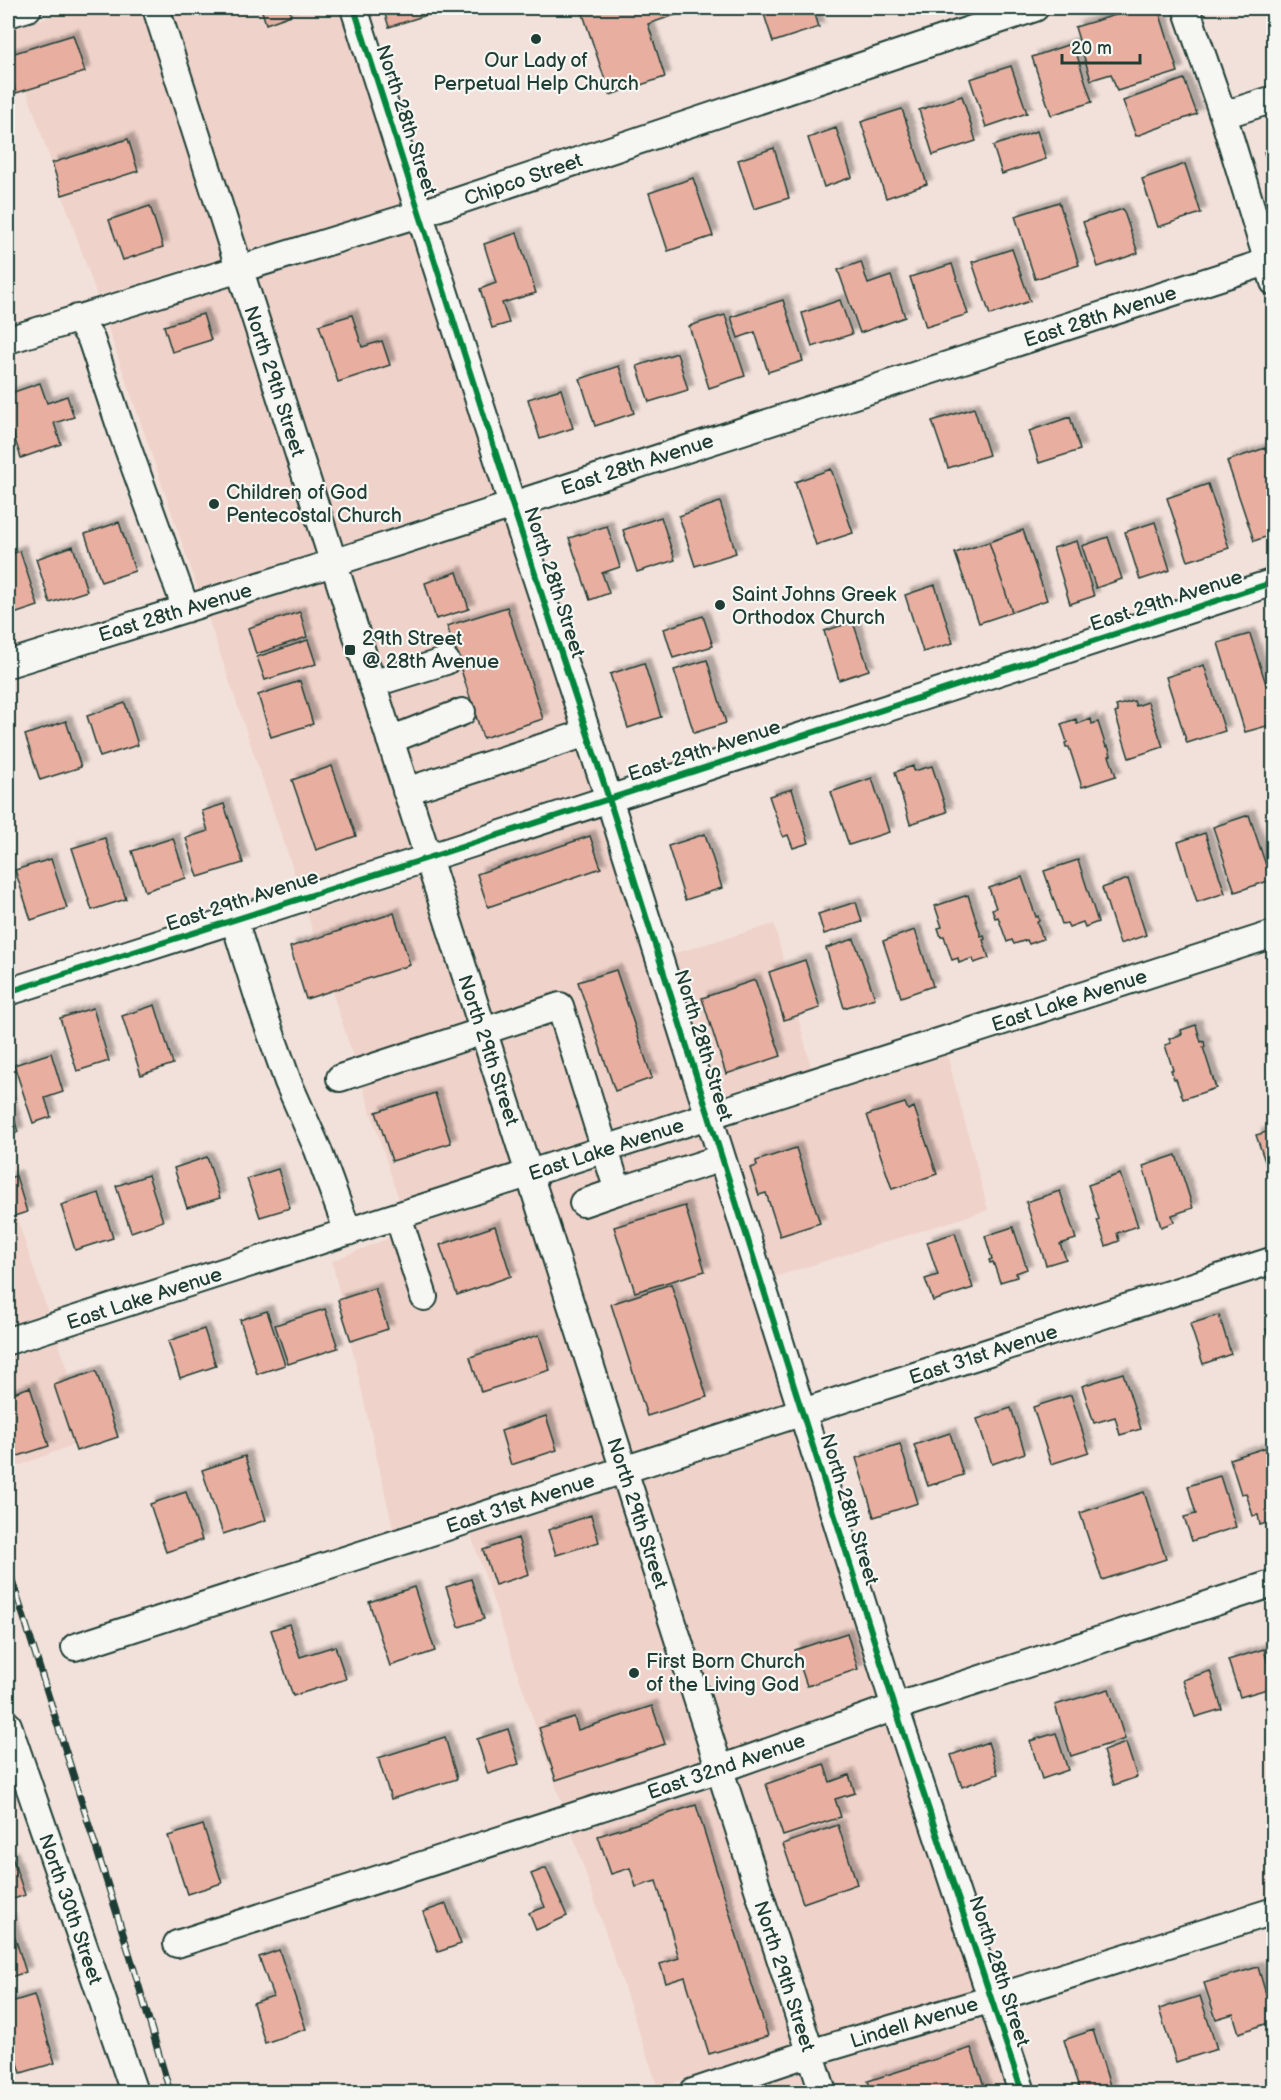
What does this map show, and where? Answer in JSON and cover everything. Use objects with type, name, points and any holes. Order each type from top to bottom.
[{"type":"street","points":[[8,14],[28,8]]},
{"type":"street","name":"North 29th Street","points":[[156,8],[823,2092]]},
{"type":"street","name":"North 28th Street","points":[[354,8],[512,504],[609,799],[895,1707],[1022,2092]]},
{"type":"street","name":"Chipco Street","points":[[8,340],[419,214],[1035,8]]},
{"type":"street","points":[[1186,8],[1223,115],[1270,272]]},
{"type":"street","points":[[1223,115],[1274,99]]},
{"type":"street","name":"East 28th Avenue","points":[[8,664],[333,563],[512,504],[1270,272]]},
{"type":"street","points":[[77,318],[91,339],[115,413],[186,609]]},
{"type":"street","name":"East 29th Avenue","points":[[8,992],[428,858],[1274,582]]},
{"type":"street","points":[[372,684],[446,661]]},
{"type":"street","points":[[390,741],[462,712]]},
{"type":"street","points":[[406,791],[587,733]]},
{"type":"street","points":[[234,920],[288,1082],[318,1150],[348,1232]]},
{"type":"street","name":"East Lake Avenue","points":[[8,1341],[1274,933]]},
{"type":"street","points":[[340,1078],[560,1006],[618,1191]]},
{"type":"street","points":[[583,1203],[722,1158]]},
{"type":"street","points":[[398,1216],[424,1297]]},
{"type":"street","name":"East 31st Avenue","points":[[75,1647],[1274,1260]]},
{"type":"street","name":"East 32nd Avenue","points":[[177,1944],[720,1769],[895,1707],[1274,1583]]},
{"type":"street","name":"North 30th Street","points":[[8,1725],[134,2092]]},
{"type":"street","name":"Lindell Avenue","points":[[693,2092],[1274,1911]]},
{"type":"shaded area","points":[[78,8],[142,8],[222,258],[97,296],[8,36],[8,30]]},
{"type":"shaded area","points":[[170,8],[340,8],[402,204],[247,250]]},
{"type":"shaded area","points":[[411,232],[495,494],[342,544],[257,279]]},
{"type":"shaded area","points":[[231,287],[316,552],[198,589],[107,325]]},
{"type":"shaded area","points":[[504,523],[591,789],[436,840],[351,573]]},
{"type":"shaded area","points":[[325,581],[411,848],[298,884],[208,618]]},
{"type":"shaded area","points":[[601,817],[691,1106],[537,1155],[445,869]]},
{"type":"shaded area","points":[[420,877],[511,1164],[399,1200],[307,913]]},
{"type":"shaded area","points":[[774,924],[811,1067],[717,1097],[672,954]]},
{"type":"shaded area","points":[[947,1054],[988,1210],[774,1277],[726,1126]]},
{"type":"shaded area","points":[[700,1134],[785,1402],[632,1451],[546,1184]]},
{"type":"shaded area","points":[[8,1191],[48,1312],[8,1325]]},
{"type":"shaded area","points":[[521,1192],[607,1459],[393,1528],[332,1261],[409,1230],[408,1228]]},
{"type":"shaded area","points":[[58,1341],[68,1370],[75,1444],[8,1470],[8,1357]]},
{"type":"shaded area","points":[[794,1430],[877,1697],[728,1751],[642,1480]]},
{"type":"shaded area","points":[[616,1488],[703,1759],[562,1804],[471,1535]]},
{"type":"shaded area","points":[[887,1726],[975,1989],[818,2035],[737,1779]]},
{"type":"shaded area","points":[[712,1788],[793,2043],[658,2088],[572,1833]]},
{"type":"shaded area","points":[[984,2017],[1008,2092],[837,2092],[828,2064]]},
{"type":"shaded area","points":[[802,2072],[809,2092],[740,2092]]},
{"type":"building","points":[[261,8],[289,8],[291,15],[266,24]]},
{"type":"building","points":[[383,8],[448,8],[389,27]]},
{"type":"building","points":[[581,8],[683,8],[684,12],[648,24],[665,77],[610,95]]},
{"type":"building","points":[[762,8],[813,8],[819,27],[773,42]]},
{"type":"building","points":[[1139,8],[1158,8],[1178,72],[1117,91],[1111,74],[1091,80],[1075,27]]},
{"type":"building","points":[[73,35],[85,72],[16,93],[8,67],[8,55]]},
{"type":"building","points":[[1073,43],[1092,102],[1051,115],[1032,57]]},
{"type":"building","points":[[1011,66],[1027,113],[986,127],[970,79]]},
{"type":"building","points":[[1184,79],[1197,114],[1136,136],[1123,101]]},
{"type":"building","points":[[962,96],[976,141],[933,155],[919,110]]},
{"type":"building","points":[[902,109],[927,184],[886,198],[861,122]]},
{"type":"building","points":[[836,128],[852,177],[824,187],[808,138]]},
{"type":"building","points":[[1037,131],[1046,159],[1002,174],[993,146]]},
{"type":"building","points":[[128,139],[138,171],[62,195],[52,163]]},
{"type":"building","points":[[774,148],[789,198],[754,209],[738,160]]},
{"type":"building","points":[[1274,149],[1274,181],[1264,152]]},
{"type":"building","points":[[1185,164],[1201,213],[1158,227],[1142,179]]},
{"type":"building","points":[[693,178],[713,236],[668,251],[649,193]]},
{"type":"building","points":[[1059,202],[1079,265],[1035,279],[1015,216]]},
{"type":"building","points":[[150,206],[163,247],[123,260],[109,220]]},
{"type":"building","points":[[1123,209],[1138,253],[1098,267],[1083,222]]},
{"type":"building","points":[[517,233],[536,293],[502,303],[509,323],[492,328],[480,289],[496,283],[484,244]]},
{"type":"building","points":[[1012,249],[1030,301],[990,315],[972,262]]},
{"type":"building","points":[[861,262],[868,284],[891,276],[905,317],[860,333],[838,270]]},
{"type":"building","points":[[952,264],[968,314],[926,327],[910,277]]},
{"type":"building","points":[[783,300],[803,361],[768,372],[755,332],[738,338],[731,317]]},
{"type":"building","points":[[840,300],[852,334],[812,347],[802,313]]},
{"type":"building","points":[[203,314],[211,340],[172,352],[164,326]]},
{"type":"building","points":[[352,315],[362,347],[382,341],[390,365],[338,382],[319,325]]},
{"type":"building","points":[[725,315],[745,376],[709,388],[689,326]]},
{"type":"building","points":[[677,353],[688,390],[649,402],[637,366]]},
{"type":"building","points":[[619,366],[634,413],[595,426],[580,379]]},
{"type":"building","points":[[40,383],[47,403],[67,396],[74,417],[54,423],[61,444],[21,458],[8,418],[8,394]]},
{"type":"building","points":[[561,389],[573,428],[540,439],[528,399]]},
{"type":"building","points":[[974,408],[989,455],[948,468],[932,421]]},
{"type":"building","points":[[1070,417],[1080,450],[1039,463],[1029,431]]},
{"type":"building","points":[[1265,448],[1274,472],[1274,534],[1254,541],[1227,461]]},
{"type":"building","points":[[831,469],[853,533],[816,545],[795,482]]},
{"type":"building","points":[[1208,484],[1229,548],[1188,561],[1167,498]]},
{"type":"building","points":[[720,502],[736,553],[695,566],[679,516]]},
{"type":"building","points":[[661,517],[675,560],[637,572],[623,530]]},
{"type":"building","points":[[119,522],[135,571],[101,582],[85,534]]},
{"type":"building","points":[[1155,522],[1170,570],[1140,580],[1125,532]]},
{"type":"building","points":[[607,526],[620,567],[602,573],[609,593],[590,600],[569,538]]},
{"type":"building","points":[[1023,530],[1047,600],[1012,612],[989,542]]},
{"type":"building","points":[[1108,537],[1122,579],[1096,588],[1082,546]]},
{"type":"building","points":[[1077,541],[1094,596],[1070,604],[1053,548]]},
{"type":"building","points":[[989,542],[1012,612],[979,623],[955,553]]},
{"type":"building","points":[[73,546],[87,591],[50,603],[36,559]]},
{"type":"building","points":[[20,551],[38,606],[8,616],[8,555]]},
{"type":"building","points":[[457,572],[469,609],[436,619],[425,583]]},
{"type":"building","points":[[935,585],[953,643],[923,652],[905,595]]},
{"type":"building","points":[[507,607],[543,719],[483,738],[447,626]]},
{"type":"building","points":[[300,612],[307,637],[256,654],[248,628]]},
{"type":"building","points":[[703,616],[713,646],[673,658],[664,629]]},
{"type":"building","points":[[853,622],[869,670],[839,680],[824,631]]},
{"type":"building","points":[[1250,634],[1274,709],[1274,724],[1245,732],[1218,643]]},
{"type":"building","points":[[308,640],[316,664],[265,680],[257,657]]},
{"type":"building","points":[[707,660],[726,723],[694,733],[674,670]]},
{"type":"building","points":[[644,663],[661,717],[628,728],[610,674]]},
{"type":"building","points":[[1204,665],[1225,731],[1187,743],[1166,677]]},
{"type":"building","points":[[300,681],[313,724],[271,737],[258,695]]},
{"type":"building","points":[[1134,701],[1136,706],[1148,702],[1163,747],[1129,758],[1115,713],[1118,712],[1116,706]]},
{"type":"building","points":[[125,703],[138,745],[100,757],[87,716]]},
{"type":"building","points":[[1076,719],[1077,724],[1091,719],[1092,724],[1098,722],[1111,755],[1109,756],[1116,776],[1082,787],[1069,747],[1066,747],[1067,742],[1061,724]]},
{"type":"building","points":[[66,721],[81,767],[40,780],[25,735]]},
{"type":"building","points":[[332,766],[356,836],[316,850],[292,780]]},
{"type":"building","points":[[913,766],[914,771],[932,766],[947,812],[910,824],[895,772]]},
{"type":"building","points":[[872,778],[889,832],[849,845],[831,792]]},
{"type":"building","points":[[792,789],[809,843],[793,848],[788,835],[783,837],[769,796]]},
{"type":"building","points":[[224,804],[243,863],[198,877],[186,838],[208,831],[202,811]]},
{"type":"building","points":[[1249,815],[1271,880],[1235,892],[1213,827]]},
{"type":"building","points":[[1205,833],[1225,893],[1197,902],[1178,842]]},
{"type":"building","points":[[705,834],[722,888],[685,900],[668,846]]},
{"type":"building","points":[[590,836],[601,868],[488,907],[477,874]]},
{"type":"building","points":[[105,838],[126,899],[92,910],[72,848]]},
{"type":"building","points":[[173,838],[186,878],[145,891],[132,851]]},
{"type":"building","points":[[51,859],[67,908],[31,920],[15,870]]},
{"type":"building","points":[[1078,860],[1098,922],[1085,927],[1083,922],[1069,927],[1067,923],[1062,924],[1044,871]]},
{"type":"building","points":[[1022,877],[1036,917],[1038,916],[1039,921],[1037,922],[1043,939],[1029,944],[1027,940],[1014,944],[1012,940],[1007,942],[998,917],[995,918],[992,909],[996,908],[989,888]]},
{"type":"building","points":[[1128,879],[1146,935],[1120,944],[1102,888]]},
{"type":"building","points":[[968,895],[981,936],[984,935],[983,940],[989,958],[974,963],[973,958],[959,963],[958,958],[952,960],[944,936],[941,937],[938,928],[942,927],[935,906]]},
{"type":"building","points":[[856,902],[862,922],[824,934],[818,914]]},
{"type":"building","points":[[394,913],[410,965],[306,999],[290,947]]},
{"type":"building","points":[[915,930],[933,986],[901,997],[883,941]]},
{"type":"building","points":[[854,939],[875,998],[844,1008],[826,948]]},
{"type":"building","points":[[805,960],[820,1008],[784,1020],[769,972]]},
{"type":"building","points":[[616,970],[652,1078],[615,1091],[578,982]]},
{"type":"building","points":[[755,980],[781,1056],[726,1074],[702,998]]},
{"type":"building","points":[[155,1005],[173,1064],[141,1075],[122,1016]]},
{"type":"building","points":[[93,1008],[109,1061],[77,1071],[60,1018]]},
{"type":"building","points":[[1196,1025],[1201,1042],[1204,1041],[1205,1047],[1203,1047],[1216,1088],[1183,1099],[1171,1070],[1173,1070],[1165,1045],[1171,1043],[1169,1039],[1182,1034],[1181,1030]]},
{"type":"building","points":[[51,1053],[63,1092],[45,1098],[51,1117],[33,1123],[14,1065]]},
{"type":"building","points":[[435,1093],[451,1143],[392,1161],[376,1112]]},
{"type":"building","points":[[8,1099],[18,1132],[8,1135]]},
{"type":"building","points":[[905,1103],[908,1110],[914,1107],[937,1174],[892,1189],[867,1115]]},
{"type":"building","points":[[1274,1130],[1274,1188],[1256,1135]]},
{"type":"building","points":[[796,1148],[820,1223],[780,1236],[766,1193],[759,1195],[750,1168],[757,1166],[756,1161]]},
{"type":"building","points":[[1176,1155],[1193,1208],[1172,1215],[1174,1222],[1161,1227],[1143,1166]]},
{"type":"building","points":[[207,1157],[220,1198],[187,1208],[174,1168]]},
{"type":"building","points":[[278,1169],[290,1208],[260,1217],[247,1179]]},
{"type":"building","points":[[1120,1174],[1138,1226],[1117,1233],[1119,1241],[1106,1246],[1088,1185]]},
{"type":"building","points":[[148,1175],[163,1221],[131,1232],[116,1186]]},
{"type":"building","points":[[16,1176],[27,1212],[8,1218],[8,1178]]},
{"type":"building","points":[[1060,1191],[1076,1239],[1060,1244],[1066,1259],[1046,1265],[1026,1202]]},
{"type":"building","points":[[99,1193],[113,1238],[75,1250],[61,1205]]},
{"type":"building","points":[[685,1206],[705,1271],[635,1292],[614,1227]]},
{"type":"building","points":[[495,1226],[511,1276],[457,1295],[440,1245]]},
{"type":"building","points":[[1013,1227],[1027,1269],[1016,1273],[1017,1277],[1000,1282],[993,1262],[990,1263],[989,1260],[992,1259],[985,1236]]},
{"type":"building","points":[[955,1233],[973,1288],[933,1301],[925,1279],[938,1275],[927,1242]]},
{"type":"building","points":[[671,1284],[707,1397],[647,1416],[611,1304]]},
{"type":"building","points":[[375,1288],[388,1329],[351,1341],[338,1300]]},
{"type":"building","points":[[325,1309],[338,1348],[288,1364],[275,1325]]},
{"type":"building","points":[[267,1311],[285,1365],[257,1374],[240,1320]]},
{"type":"building","points":[[1219,1315],[1231,1354],[1203,1364],[1190,1324]]},
{"type":"building","points":[[1274,1327],[1274,1353],[1266,1329]]},
{"type":"building","points":[[204,1329],[216,1366],[180,1378],[168,1341]]},
{"type":"building","points":[[539,1335],[550,1370],[481,1392],[470,1357]]},
{"type":"building","points":[[96,1371],[118,1437],[76,1451],[54,1385]]},
{"type":"building","points":[[1123,1373],[1141,1429],[1120,1435],[1115,1417],[1094,1423],[1082,1386]]},
{"type":"building","points":[[30,1387],[49,1446],[15,1457],[8,1433],[8,1395]]},
{"type":"building","points":[[1071,1395],[1089,1452],[1051,1464],[1033,1407]]},
{"type":"building","points":[[1011,1408],[1025,1453],[992,1464],[977,1419]]},
{"type":"building","points":[[546,1416],[557,1450],[511,1465],[501,1431]]},
{"type":"building","points":[[950,1433],[963,1475],[928,1486],[914,1445]]},
{"type":"building","points":[[900,1444],[918,1503],[874,1517],[856,1458]]},
{"type":"building","points":[[1274,1445],[1274,1521],[1260,1525],[1258,1515],[1253,1516],[1246,1493],[1241,1494],[1230,1459]]},
{"type":"building","points":[[245,1456],[266,1520],[223,1534],[202,1470]]},
{"type":"building","points":[[1220,1476],[1236,1527],[1192,1541],[1184,1517],[1196,1514],[1188,1486]]},
{"type":"building","points":[[186,1492],[202,1540],[166,1552],[150,1504]]},
{"type":"building","points":[[1144,1492],[1166,1559],[1102,1580],[1080,1513]]},
{"type":"building","points":[[591,1515],[599,1542],[556,1555],[548,1530]]},
{"type":"building","points":[[518,1538],[529,1574],[495,1585],[483,1550]]},
{"type":"building","points":[[471,1579],[484,1619],[459,1627],[446,1587]]},
{"type":"building","points":[[414,1587],[435,1651],[390,1666],[369,1602]]},
{"type":"building","points":[[289,1624],[300,1657],[335,1646],[346,1679],[293,1696],[271,1630]]},
{"type":"building","points":[[847,1633],[858,1669],[807,1686],[795,1650]]},
{"type":"building","points":[[1264,1649],[1274,1687],[1240,1697],[1228,1660]]},
{"type":"building","points":[[1210,1671],[1222,1709],[1195,1717],[1183,1680]]},
{"type":"building","points":[[1109,1689],[1125,1739],[1071,1756],[1055,1705]]},
{"type":"building","points":[[652,1706],[665,1744],[556,1780],[539,1728],[574,1717],[578,1730]]},
{"type":"building","points":[[508,1729],[519,1764],[488,1774],[477,1739]]},
{"type":"building","points":[[1056,1733],[1068,1770],[1042,1779],[1030,1741]]},
{"type":"building","points":[[445,1737],[457,1779],[391,1799],[378,1758]]},
{"type":"building","points":[[988,1742],[998,1774],[962,1787],[951,1755]]},
{"type":"building","points":[[1126,1743],[1137,1777],[1114,1785],[1103,1751]]},
{"type":"building","points":[[824,1764],[830,1782],[849,1775],[855,1793],[835,1799],[841,1817],[783,1836],[766,1784]]},
{"type":"building","points":[[696,1805],[768,2036],[709,2054],[685,1977],[666,1983],[660,1964],[679,1958],[656,1881],[636,1887],[630,1868],[611,1874],[598,1836]]},
{"type":"building","points":[[203,1825],[222,1883],[187,1894],[168,1836]]},
{"type":"building","points":[[838,1825],[857,1884],[803,1903],[783,1844]]},
{"type":"building","points":[[12,1857],[25,1895],[8,1901],[8,1859]]},
{"type":"building","points":[[546,1868],[567,1916],[536,1930],[529,1913],[545,1907],[531,1874]]},
{"type":"building","points":[[446,1904],[461,1944],[438,1952],[423,1912]]},
{"type":"building","points":[[8,1920],[26,1972],[8,1978]]},
{"type":"building","points":[[279,1950],[306,2029],[265,2043],[253,2003],[273,1996],[259,1957]]},
{"type":"building","points":[[1274,1962],[1274,1980],[1268,1963]]},
{"type":"building","points":[[1258,1967],[1274,2021],[1239,2033],[1233,2014],[1216,2019],[1204,1983]]},
{"type":"building","points":[[34,1995],[55,2063],[21,2073],[8,2031],[8,2003]]},
{"type":"building","points":[[1200,1996],[1217,2049],[1176,2062],[1159,2009]]},
{"type":"building","points":[[1093,2030],[1111,2089],[1080,2092],[1064,2040]]},
{"type":"building","points":[[971,2048],[986,2092],[872,2092],[868,2081]]},
{"type":"railway","points":[[8,1567],[131,1959],[170,2092]]},
{"type":"cycle path","points":[[354,8],[512,504],[609,799],[895,1707],[1022,2092]]},
{"type":"cycle path","points":[[8,992],[428,858],[1274,582]]},
{"type":"place","name":"Our Lady of Perpetual Help Church","points":[[536,39]]},
{"type":"place","name":"Children of God Pentecostal Church","points":[[214,504]]},
{"type":"place","name":"Saint Johns Greek Orthodox Church","points":[[720,605]]},
{"type":"place","name":"29th Street @ 28th Avenue","points":[[350,650]]},
{"type":"place","name":"First Born Church of the Living God","points":[[634,1673]]}]
